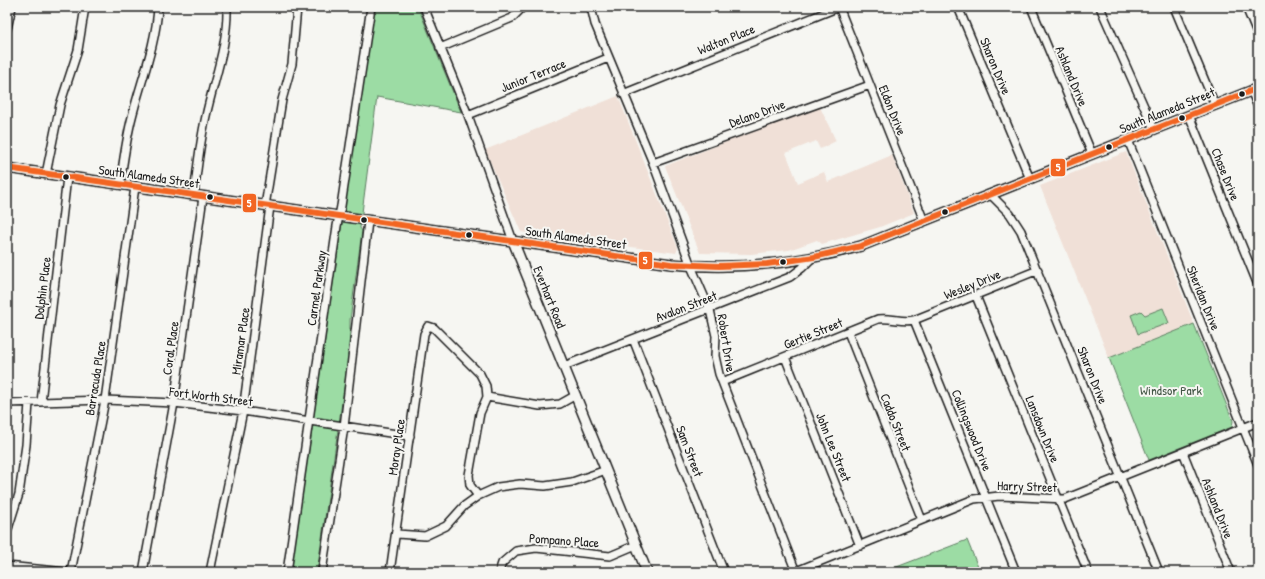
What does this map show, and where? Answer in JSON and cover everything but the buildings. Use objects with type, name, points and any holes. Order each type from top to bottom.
[{"type":"main road","name":"South Alameda Street","points":[[7,168],[368,221],[691,266],[754,266],[811,259],[861,246],[1255,89]]},
{"type":"main road","name":"Everhart Road","points":[[513,241],[647,572]]},
{"type":"street","points":[[7,29],[12,7]]},
{"type":"street","points":[[46,174],[60,106],[78,50],[85,7]]},
{"type":"street","points":[[120,185],[131,121],[157,25],[158,7]]},
{"type":"street","name":"Coral Place","points":[[144,572],[174,403],[198,196],[205,117],[222,58],[226,33],[227,7]]},
{"type":"street","name":"Miramar Place","points":[[210,572],[243,411],[282,100],[292,64],[297,7]]},
{"type":"street","name":"Carmel Parkway","points":[[287,572],[371,7]]},
{"type":"street","name":"Everhart Road","points":[[424,7],[468,115],[513,241]]},
{"type":"street","points":[[440,48],[512,18],[523,7]]},
{"type":"street","name":"Robert Drive","points":[[591,7],[595,24],[608,58],[653,163],[691,266],[710,310],[716,336],[716,366],[795,572]]},
{"type":"street","name":"Eldon Drive","points":[[839,7],[924,221]]},
{"type":"street","name":"Walton Place","points":[[623,94],[839,7]]},
{"type":"street","name":"Sharon Drive","points":[[958,7],[1030,179]]},
{"type":"street","name":"Ashland Drive","points":[[1031,7],[1092,154]]},
{"type":"street","points":[[1100,7],[1154,129]]},
{"type":"street","points":[[1174,7],[1215,105]]},
{"type":"street","points":[[1246,7],[1258,36]]},
{"type":"street","name":"Junior Terrace","points":[[468,115],[608,58]]},
{"type":"street","name":"Delano Drive","points":[[653,163],[870,85]]},
{"type":"street","points":[[1255,89],[1258,106]]},
{"type":"street","name":"Chase Drive","points":[[1189,115],[1258,286]]},
{"type":"street","name":"Sheridan Drive","points":[[1128,140],[1258,465]]},
{"type":"street","name":"Dolphin Place","points":[[41,402],[67,177]]},
{"type":"street","name":"Barracuda Place","points":[[71,572],[104,400],[135,187]]},
{"type":"street","name":"Sharon Drive","points":[[991,195],[1016,222],[1038,270],[1159,572]]},
{"type":"street","points":[[322,572],[344,427],[368,221]]},
{"type":"street","name":"Avalon Street","points":[[564,366],[710,310],[790,277],[811,259]]},
{"type":"street","name":"Wesley Drive","points":[[914,320],[1038,270]]},
{"type":"street","name":"Lansdown Drive","points":[[976,296],[1088,572]]},
{"type":"street","name":"Gertie Street","points":[[722,382],[878,319],[891,318],[908,321],[914,320]]},
{"type":"street","name":"Collingswood Drive","points":[[914,320],[1016,572]]},
{"type":"street","name":"Moray Place","points":[[390,572],[424,334],[428,326],[434,328],[480,374],[486,386],[486,397]]},
{"type":"street","name":"Caddo Street","points":[[848,332],[922,520]]},
{"type":"street","name":"Sam Street","points":[[633,339],[724,572]]},
{"type":"street","name":"John Lee Street","points":[[785,357],[860,546]]},
{"type":"street","points":[[478,496],[470,484],[469,475],[480,413],[486,397],[540,406],[560,404],[576,395]]},
{"type":"street","name":"Fort Worth Street","points":[[7,403],[104,400],[174,403],[243,411],[410,436]]},
{"type":"street","points":[[7,532],[19,494],[26,445],[29,403]]},
{"type":"street","name":"Harry Street","points":[[795,572],[974,499],[986,497],[1058,500],[1072,497],[1258,422]]},
{"type":"street","name":"Ashland Drive","points":[[1183,452],[1231,572]]},
{"type":"street","points":[[396,534],[425,536],[446,526],[464,506],[478,496],[498,487],[520,484],[545,486],[572,482],[606,470]]},
{"type":"street","name":"Pompano Place","points":[[499,572],[502,563],[516,550],[536,548],[610,556],[636,545]]},
{"type":"street","points":[[7,566],[66,572]]},
{"type":"shaded area","points":[[618,96],[678,248],[676,253],[521,232],[485,150]]},
{"type":"shaded area","points":[[819,105],[836,141],[820,149],[816,141],[786,153],[798,183],[824,172],[828,182],[892,155],[914,213],[880,227],[822,244],[817,240],[789,250],[751,254],[700,253],[665,166]]},
{"type":"shaded area","points":[[1126,152],[1194,324],[1109,358],[1040,186]]},
{"type":"green space","points":[[373,7],[418,7],[461,112],[377,97],[360,228],[362,231],[350,320],[350,348],[317,572],[291,572]]},
{"type":"green space","points":[[1163,308],[1169,323],[1138,334],[1131,315],[1141,311],[1145,315]]},
{"type":"green space","name":"Windsor Park","points":[[1194,324],[1233,421],[1232,427],[1149,460],[1109,358]]},
{"type":"green space","points":[[967,540],[980,572],[895,572],[894,568]]},
{"type":"transit line","name":"5","points":[[7,168],[671,264],[719,266],[767,264],[814,257],[861,246],[1258,88]]}]
